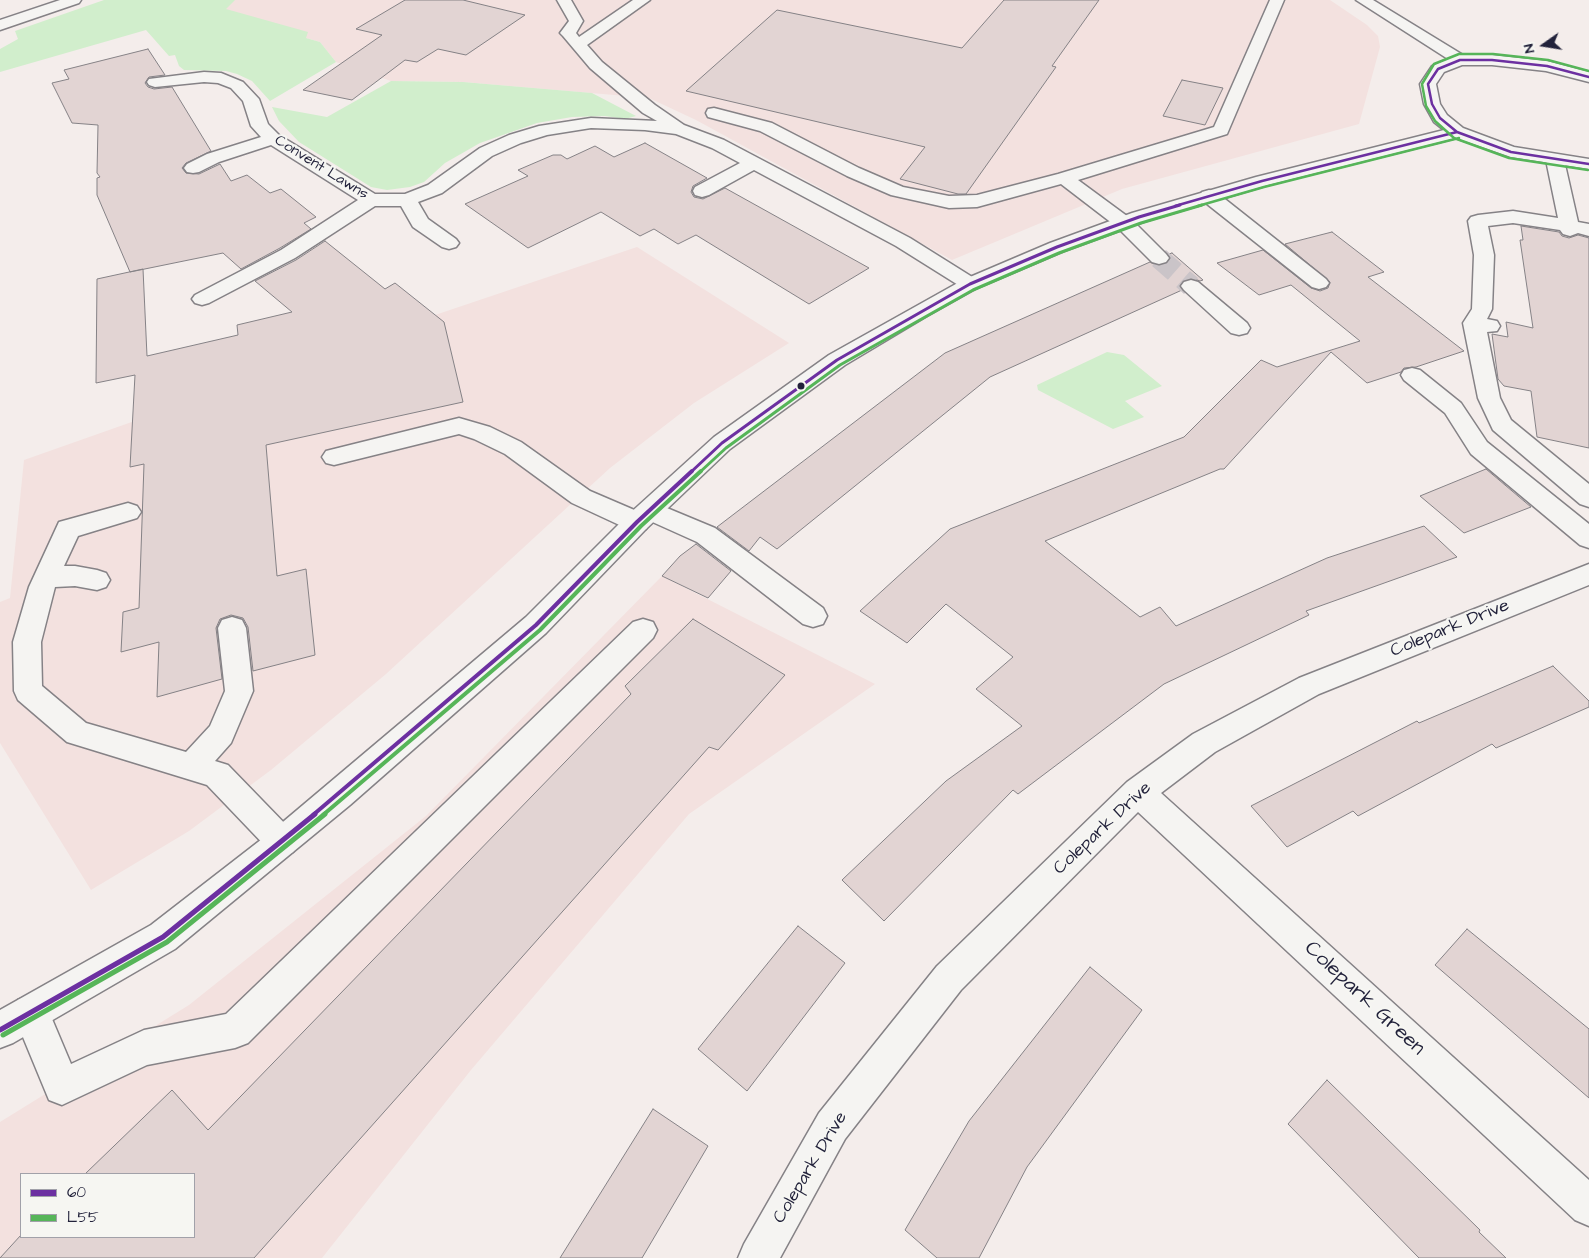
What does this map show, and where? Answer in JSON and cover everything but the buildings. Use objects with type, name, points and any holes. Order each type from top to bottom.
[{"type":"street","points":[[0,25],[74,0]]},
{"type":"street","points":[[564,0],[576,21],[568,33],[596,65],[649,109],[679,129]]},
{"type":"street","points":[[579,44],[643,0]]},
{"type":"street","points":[[714,113],[766,126],[853,172],[898,191],[949,202],[977,201],[1064,178],[1221,130],[1277,0]]},
{"type":"street","points":[[1363,0],[1460,60]]},
{"type":"street","points":[[1589,76],[1547,66],[1492,60],[1460,60],[1438,69],[1428,84],[1432,104],[1440,118],[1457,132],[1512,152],[1589,164]]},
{"type":"street","name":"Convent Lawns","points":[[155,82],[204,77],[221,78],[236,85],[251,99],[260,126],[272,139],[371,200],[407,200],[435,189],[486,152],[515,139],[546,130],[591,123],[645,124],[679,129],[718,144],[903,242],[970,284]]},
{"type":"street","points":[[0,1030],[163,937],[282,842],[339,796],[536,625],[644,516],[722,444],[784,396],[837,360],[920,310],[970,284],[1057,247],[1209,196],[1457,132]]},
{"type":"street","points":[[193,168],[213,158],[272,139]]},
{"type":"street","points":[[1555,160],[1569,228]]},
{"type":"street","points":[[702,191],[753,163]]},
{"type":"street","points":[[1064,178],[1124,223],[1160,258]]},
{"type":"street","points":[[1209,196],[1319,283]]},
{"type":"street","points":[[202,299],[288,254],[371,200]]},
{"type":"street","points":[[407,200],[420,222],[448,243]]},
{"type":"street","points":[[1589,230],[1514,217],[1478,221],[1484,255],[1482,325],[1489,398],[1501,424],[1589,498]]},
{"type":"street","points":[[1191,286],[1239,328]]},
{"type":"street","points":[[1412,375],[1453,408],[1480,448],[1589,538]]},
{"type":"street","points":[[334,457],[459,426],[482,433],[513,448],[581,497],[706,535],[813,616]]},
{"type":"street","points":[[128,512],[68,529],[46,578],[27,642],[28,691],[77,733],[217,775],[282,842]]},
{"type":"street","name":"Colepark Drive","points":[[758,1258],[832,1126],[949,978],[1138,792],[1204,743],[1309,686],[1589,574]]},
{"type":"street","points":[[46,578],[74,576],[97,580]]},
{"type":"street","points":[[190,767],[221,734],[239,691],[232,628]]},
{"type":"street","points":[[30,1013],[62,1086],[144,1048],[235,1030],[643,630]]},
{"type":"street","name":"Colepark Green","points":[[1138,792],[1589,1206]]},
{"type":"shaded area","points":[[225,0],[1330,0],[1367,25],[1378,36],[1380,47],[1359,124],[1122,189],[952,260],[696,120],[649,98],[463,82],[391,81],[336,62],[320,42],[306,38],[213,26]]},
{"type":"shaded area","points":[[637,247],[789,343],[694,403],[610,468],[386,674],[271,770],[189,831],[91,890],[0,743],[0,602],[10,598],[24,460],[438,314]]},
{"type":"shaded area","points":[[662,576],[875,684],[689,814],[471,1070],[322,1258],[0,1258],[0,1122],[189,1005],[426,816]]},
{"type":"green space","points":[[104,0],[235,0],[226,9],[308,32],[306,38],[320,42],[336,62],[270,101],[252,81],[237,74],[226,71],[184,70],[179,66],[175,55],[169,56],[146,30],[0,72],[0,49],[18,39],[15,31]]},
{"type":"green space","points":[[391,81],[463,82],[592,93],[636,116],[625,119],[605,116],[572,117],[537,123],[480,143],[445,163],[424,182],[410,187],[387,190],[371,187],[299,142],[279,121],[272,107],[327,117]]},
{"type":"green space","points":[[1107,352],[1124,355],[1162,386],[1125,401],[1144,417],[1113,429],[1038,390],[1037,385]]},
{"type":"tunnel","points":[[1159,258],[1191,286]]},
{"type":"transit line","name":"L55","points":[[1588,170],[1509,158],[1454,138],[1435,121],[1426,106],[1422,84],[1434,64],[1459,54],[1493,54],[1548,60],[1589,71]]},
{"type":"transit line","name":"60","points":[[1589,77],[1547,66],[1492,60],[1460,60],[1438,69],[1428,84],[1432,104],[1440,118],[1457,132],[1511,152],[1589,164]]},
{"type":"transit line","name":"60","points":[[0,1030],[163,937],[282,842],[536,625],[637,522],[722,443],[837,360],[970,284],[1057,247],[1139,217],[1262,181],[1457,132]]},
{"type":"transit line","name":"L55","points":[[3,1035],[167,942],[286,847],[540,630],[641,526],[726,448],[840,365],[973,290],[1059,253],[1141,223],[1264,187],[1459,138]]}]
